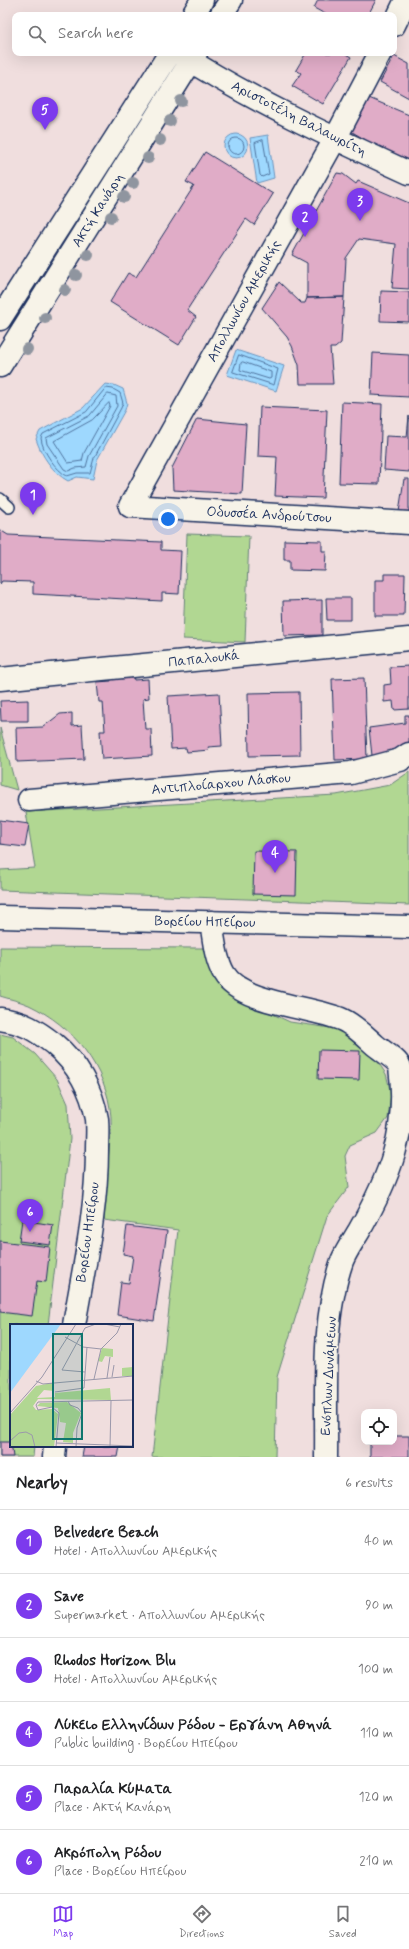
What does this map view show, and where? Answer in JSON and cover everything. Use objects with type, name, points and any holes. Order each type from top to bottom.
[{"type":"street","points":[[195,12],[202,0]]},
{"type":"street","points":[[223,12],[231,0]]},
{"type":"street","points":[[397,19],[406,0]]},
{"type":"street","name":"Ακτή Κανάρη","points":[[0,319],[168,56]]},
{"type":"street","name":"Ακτή Κανάρη","points":[[0,366],[188,56]]},
{"type":"street","name":"Αριστοτέλη Βαλαωρίτη","points":[[188,56],[208,72],[335,139],[409,173]]},
{"type":"street","name":"Απολλωνίου Αμερικής","points":[[130,506],[335,139],[378,56]]},
{"type":"street","name":"Οδυσσέα Ανδρούτσου","points":[[130,506],[409,523]]},
{"type":"street","name":"Παπαλουκά","points":[[0,679],[409,639]]},
{"type":"street","name":"Αντιπλοίαρχου Λάσκου","points":[[29,800],[351,773],[400,760],[409,754]]},
{"type":"street","name":"Βορείου Ηπείρου","points":[[0,917],[409,927]]},
{"type":"street","name":"Ενόπλων Δυνάμεων","points":[[211,922],[217,956],[224,975],[239,988],[256,998],[302,1008],[344,1021],[399,1065],[408,1097],[409,1125],[401,1154],[391,1177],[343,1260],[334,1296],[327,1342],[326,1457]]},
{"type":"street","name":"Βορείου Ηπείρου","points":[[0,1019],[18,1022],[39,1032],[60,1049],[79,1071],[90,1092],[97,1120],[97,1183],[74,1324]]},
{"type":"street","points":[[54,1457],[56,1447]]},
{"type":"lane","points":[[0,499],[9,507]]},
{"type":"green space","points":[[187,534],[249,536],[245,642],[183,639]]},
{"type":"green space","points":[[0,728],[17,790],[0,785]]},
{"type":"green space","points":[[409,772],[409,905],[0,890],[0,870],[35,868],[26,812],[336,795],[390,785]]},
{"type":"green space","points":[[0,947],[203,948],[214,978],[246,1002],[290,1022],[337,1029],[358,1040],[372,1053],[386,1074],[391,1094],[388,1118],[377,1133],[350,1145],[345,1156],[349,1187],[327,1216],[277,1377],[275,1457],[152,1457],[178,1230],[104,1220],[111,1117],[103,1081],[85,1050],[60,1024],[29,1005],[0,996]]},
{"type":"green space","points":[[0,1034],[13,1037],[35,1054],[57,1079],[68,1104],[70,1139],[48,1324],[10,1324],[10,1447],[34,1447],[33,1457],[0,1457]]},
{"type":"water","points":[[236,134],[241,135],[247,141],[247,151],[241,157],[236,158],[231,157],[225,151],[224,146],[225,141],[231,135]]},
{"type":"water","points":[[268,135],[274,178],[257,183],[250,138]]},
{"type":"water","points":[[236,350],[284,366],[276,391],[227,375]]},
{"type":"water","points":[[105,384],[114,385],[123,389],[127,403],[125,410],[97,460],[93,479],[77,477],[68,481],[57,473],[48,463],[36,439],[40,431],[83,408]]},
{"type":"building","points":[[318,0],[376,0],[370,12],[321,12],[314,8]]},
{"type":"building","points":[[304,56],[351,57],[323,104],[292,86],[301,73],[296,70]]},
{"type":"building","points":[[394,56],[409,64],[409,98],[380,82]]},
{"type":"building","points":[[369,98],[409,115],[409,166],[349,130]]},
{"type":"building","points":[[205,152],[273,194],[254,225],[246,219],[187,310],[196,317],[179,345],[110,302],[128,273],[136,277],[194,186],[186,182]]},
{"type":"building","points":[[337,173],[343,174],[356,184],[358,181],[409,203],[409,289],[392,288],[396,244],[359,239],[346,258],[344,297],[307,298],[307,263],[292,255]]},
{"type":"building","points":[[279,282],[301,303],[305,303],[307,298],[344,297],[341,343],[335,348],[330,348],[333,384],[300,384],[299,365],[292,346],[287,337],[262,308]]},
{"type":"building","points":[[381,291],[409,292],[409,322],[380,321]]},
{"type":"building","points":[[373,353],[409,355],[409,397],[371,395]]},
{"type":"building","points":[[342,402],[382,404],[379,484],[339,483]]},
{"type":"building","points":[[260,407],[327,410],[323,498],[275,496],[277,457],[258,456]]},
{"type":"building","points":[[409,416],[409,472],[384,470],[386,436],[407,437]]},
{"type":"building","points":[[197,419],[246,424],[242,494],[173,490],[172,468]]},
{"type":"building","points":[[404,479],[409,479],[409,513],[399,512]]},
{"type":"building","points":[[0,530],[8,535],[161,542],[161,550],[181,551],[179,594],[162,593],[162,601],[33,594],[33,582],[2,581],[0,584]]},
{"type":"building","points":[[284,540],[322,541],[322,551],[326,551],[325,571],[290,570],[290,560],[284,560]]},
{"type":"building","points":[[384,574],[405,574],[404,616],[375,616],[375,580],[384,580]]},
{"type":"building","points":[[326,598],[351,598],[351,620],[327,620]]},
{"type":"building","points":[[322,600],[322,635],[284,636],[283,601]]},
{"type":"building","points":[[409,666],[409,709],[394,710],[393,701],[384,702],[384,685],[391,684],[390,667]]},
{"type":"building","points":[[133,676],[134,680],[148,679],[149,698],[143,699],[145,729],[151,729],[152,756],[102,759],[100,731],[105,731],[103,702],[99,702],[97,682],[111,681],[110,678]]},
{"type":"building","points":[[364,678],[367,759],[335,760],[332,679]]},
{"type":"building","points":[[299,692],[300,755],[249,756],[248,693]]},
{"type":"building","points":[[219,693],[222,746],[208,747],[209,750],[187,752],[186,748],[171,749],[168,696]]},
{"type":"building","points":[[28,700],[28,721],[1,721],[0,701]]},
{"type":"building","points":[[72,713],[72,726],[82,725],[84,759],[17,762],[16,728],[43,727],[60,714]]},
{"type":"building","points":[[405,715],[409,715],[409,751],[373,765],[369,728],[405,723]]},
{"type":"building","points":[[0,820],[29,824],[25,847],[0,844]]},
{"type":"building","points":[[254,851],[297,852],[296,895],[253,894]]},
{"type":"building","points":[[319,1050],[360,1051],[359,1080],[318,1079]]},
{"type":"building","points":[[22,1220],[53,1225],[50,1245],[19,1241]]},
{"type":"building","points":[[127,1226],[167,1231],[154,1321],[117,1315],[121,1282],[129,1283],[133,1256],[123,1254]]},
{"type":"building","points":[[0,1241],[50,1247],[46,1282],[37,1281],[32,1316],[0,1312]]},
{"type":"building","points":[[397,1436],[409,1436],[409,1457],[370,1457],[370,1445],[397,1445]]},
{"type":"building","points":[[0,1442],[10,1442],[13,1457],[0,1457]]},
{"type":"building","points":[[84,1447],[120,1447],[118,1457],[82,1457]]},
{"type":"place","name":"Παραλία Κύματα","points":[[45,130]]},
{"type":"place","name":"Rhodos Horizon Blu","points":[[360,221]]},
{"type":"place","name":"Save","points":[[305,237]]},
{"type":"place","name":"Belvedere Beach","points":[[33,515]]},
{"type":"place","name":"Λύκειο Ελληνίδων Ρόδου - Εργάνη Αθηνά","points":[[275,873]]},
{"type":"place","name":"Ακρόπολη Ρόδου","points":[[30,1232]]}]
